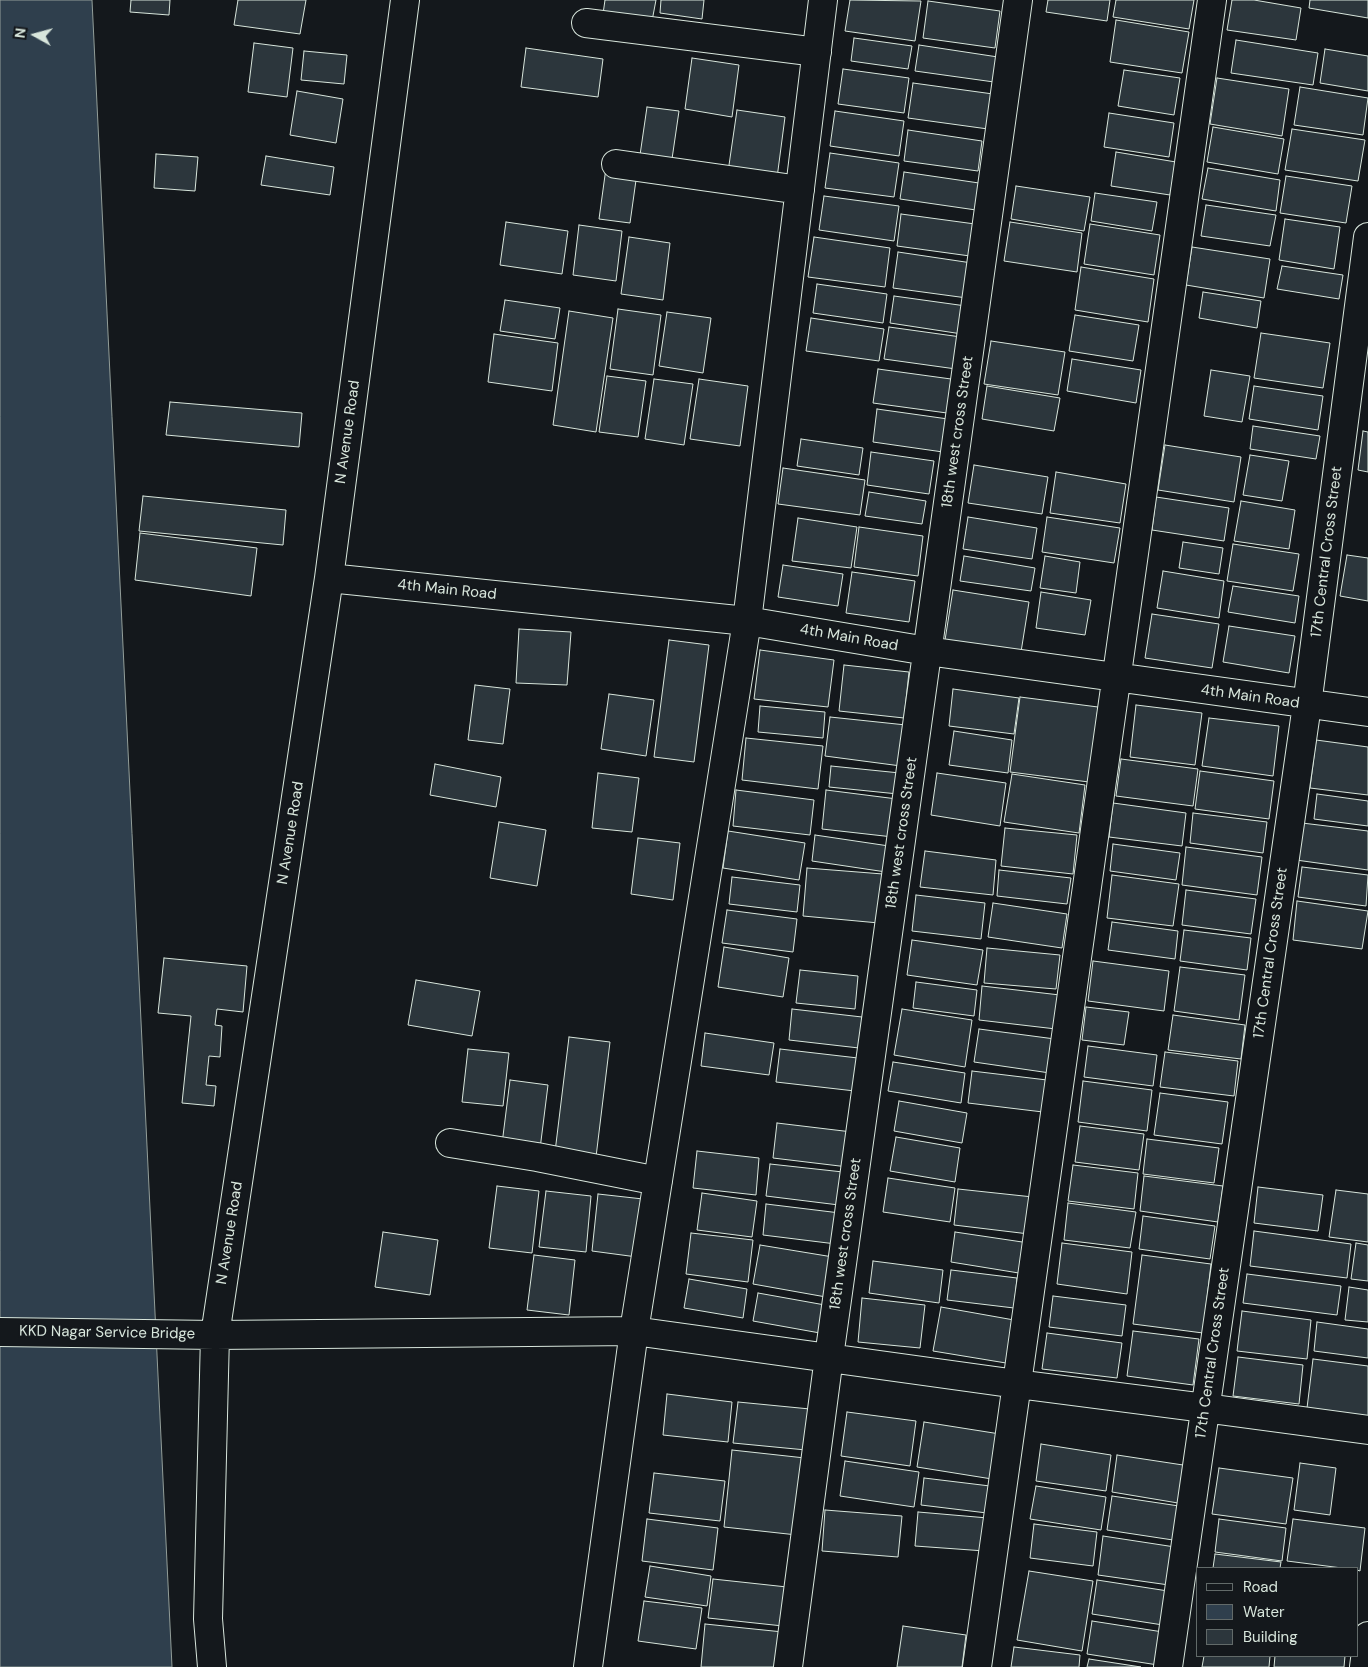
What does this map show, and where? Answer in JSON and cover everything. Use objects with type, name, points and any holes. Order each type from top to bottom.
[{"type":"street","name":"N Avenue Road","points":[[212,1667],[208,1619],[215,1335],[329,578],[406,0]]},
{"type":"street","points":[[588,1667],[634,1331],[747,621],[823,0]]},
{"type":"street","name":"18th west cross Street","points":[[788,1667],[829,1357],[1018,0]]},
{"type":"street","points":[[977,1667],[1212,0]]},
{"type":"street","points":[[586,23],[817,52]]},
{"type":"street","points":[[616,164],[800,190]]},
{"type":"street","name":"17th Central Cross Street","points":[[1168,1667],[1307,705],[1368,238]]},
{"type":"street","name":"4th Main Road","points":[[329,578],[747,621],[927,652],[1368,712]]},
{"type":"street","points":[[450,1143],[537,1157],[658,1181]]},
{"type":"street","name":"KKD Nagar Service Bridge","points":[[0,1332],[215,1335],[634,1331],[1368,1430]]},
{"type":"street","points":[[1364,1667],[1368,1636]]},
{"type":"water","points":[[0,0],[92,0],[172,1667],[0,1667]]},
{"type":"building","points":[[131,0],[170,0],[169,15],[130,12]]},
{"type":"building","points":[[238,0],[306,0],[300,34],[234,25]]},
{"type":"building","points":[[605,0],[656,0],[652,21],[603,14]]},
{"type":"building","points":[[661,0],[704,0],[702,19],[660,13]]},
{"type":"building","points":[[850,0],[921,1],[915,41],[845,31]]},
{"type":"building","points":[[1048,0],[1110,0],[1107,21],[1046,12]]},
{"type":"building","points":[[1116,0],[1194,0],[1189,29],[1113,17]]},
{"type":"building","points":[[1232,0],[1254,0],[1301,8],[1296,40],[1227,30]]},
{"type":"building","points":[[1310,0],[1368,0],[1368,18],[1309,8]]},
{"type":"building","points":[[928,1],[1000,11],[995,48],[923,38]]},
{"type":"building","points":[[1116,20],[1189,32],[1182,73],[1110,62]]},
{"type":"building","points":[[854,38],[912,46],[908,69],[851,61]]},
{"type":"building","points":[[1236,40],[1318,53],[1313,85],[1231,73]]},
{"type":"building","points":[[254,43],[293,48],[287,97],[248,92]]},
{"type":"building","points":[[919,45],[998,57],[994,82],[915,71]]},
{"type":"building","points":[[526,48],[603,59],[598,97],[521,87]]},
{"type":"building","points":[[1325,49],[1368,56],[1368,91],[1320,83]]},
{"type":"building","points":[[304,51],[347,55],[344,84],[301,80]]},
{"type":"building","points":[[692,58],[739,65],[732,117],[685,109]]},
{"type":"building","points":[[843,69],[909,78],[904,113],[838,104]]},
{"type":"building","points":[[1124,70],[1180,78],[1174,115],[1118,106]]},
{"type":"building","points":[[1217,78],[1289,89],[1282,136],[1210,124]]},
{"type":"building","points":[[913,83],[993,94],[988,129],[908,118]]},
{"type":"building","points":[[1300,87],[1368,98],[1363,135],[1294,125]]},
{"type":"building","points":[[297,91],[343,99],[336,143],[290,135]]},
{"type":"building","points":[[647,107],[679,111],[672,159],[640,155]]},
{"type":"building","points":[[737,110],[785,117],[777,178],[728,172]]},
{"type":"building","points":[[835,111],[904,121],[899,156],[830,146]]},
{"type":"building","points":[[1109,113],[1174,123],[1169,157],[1104,147]]},
{"type":"building","points":[[1213,127],[1284,139],[1278,174],[1207,162]]},
{"type":"building","points":[[1292,129],[1365,140],[1358,181],[1285,170]]},
{"type":"building","points":[[908,130],[982,141],[978,171],[904,161]]},
{"type":"building","points":[[1116,152],[1176,162],[1170,195],[1111,186]]},
{"type":"building","points":[[830,153],[899,163],[894,197],[825,188]]},
{"type":"building","points":[[156,154],[198,157],[195,191],[154,188]]},
{"type":"building","points":[[266,156],[334,167],[330,195],[261,185]]},
{"type":"building","points":[[606,168],[637,173],[630,223],[599,219]]},
{"type":"building","points":[[1208,168],[1280,180],[1276,211],[1202,199]]},
{"type":"building","points":[[904,172],[979,183],[976,210],[900,199]]},
{"type":"building","points":[[1286,176],[1352,186],[1346,223],[1280,213]]},
{"type":"building","points":[[1016,186],[1090,197],[1084,231],[1011,219]]},
{"type":"building","points":[[1095,193],[1157,202],[1152,231],[1091,221]]},
{"type":"building","points":[[824,196],[899,206],[894,241],[819,230]]},
{"type":"building","points":[[1206,205],[1276,215],[1270,246],[1201,236]]},
{"type":"building","points":[[901,214],[975,224],[970,256],[897,246]]},
{"type":"building","points":[[1285,219],[1340,227],[1334,269],[1279,260]]},
{"type":"building","points":[[506,222],[568,231],[562,274],[500,265]]},
{"type":"building","points":[[1010,222],[1082,233],[1077,272],[1004,261]]},
{"type":"building","points":[[1090,224],[1160,235],[1154,275],[1084,264]]},
{"type":"building","points":[[579,225],[622,231],[616,281],[573,275]]},
{"type":"building","points":[[629,237],[670,243],[663,300],[621,294]]},
{"type":"building","points":[[814,237],[890,248],[885,287],[808,277]]},
{"type":"building","points":[[1192,247],[1270,259],[1264,298],[1186,285]]},
{"type":"building","points":[[898,252],[972,263],[967,298],[893,288]]},
{"type":"building","points":[[1282,266],[1343,275],[1339,299],[1277,289]]},
{"type":"building","points":[[1081,267],[1154,279],[1148,322],[1075,310]]},
{"type":"building","points":[[817,284],[887,294],[883,323],[813,313]]},
{"type":"building","points":[[1203,292],[1261,301],[1257,328],[1199,318]]},
{"type":"building","points":[[894,296],[966,306],[962,334],[890,323]]},
{"type":"building","points":[[505,300],[560,308],[555,339],[500,331]]},
{"type":"building","points":[[618,309],[661,315],[653,375],[610,369]]},
{"type":"building","points":[[569,311],[613,318],[596,432],[553,425]]},
{"type":"building","points":[[667,312],[711,318],[703,373],[659,366]]},
{"type":"building","points":[[1075,315],[1139,325],[1133,361],[1069,351]]},
{"type":"building","points":[[811,318],[884,329],[879,361],[806,351]]},
{"type":"building","points":[[889,327],[961,337],[956,369],[884,359]]},
{"type":"building","points":[[1261,333],[1330,343],[1323,388],[1254,378]]},
{"type":"building","points":[[494,334],[558,343],[552,391],[488,382]]},
{"type":"building","points":[[991,341],[1065,352],[1058,395],[984,384]]},
{"type":"building","points":[[1072,359],[1141,370],[1136,403],[1067,391]]},
{"type":"building","points":[[878,369],[951,379],[947,413],[873,403]]},
{"type":"building","points":[[1211,370],[1250,376],[1242,422],[1204,416]]},
{"type":"building","points":[[607,376],[646,381],[638,437],[599,432]]},
{"type":"building","points":[[654,379],[693,384],[684,445],[645,439]]},
{"type":"building","points":[[699,379],[748,386],[740,446],[690,439]]},
{"type":"building","points":[[987,386],[1060,398],[1054,431],[982,419]]},
{"type":"building","points":[[1254,386],[1323,396],[1318,430],[1249,419]]},
{"type":"building","points":[[170,402],[302,413],[299,447],[166,435]]},
{"type":"building","points":[[877,409],[948,419],[943,452],[873,442]]},
{"type":"building","points":[[1253,426],[1320,436],[1316,459],[1250,449]]},
{"type":"building","points":[[1363,431],[1368,432],[1368,472],[1358,470]]},
{"type":"building","points":[[801,439],[863,448],[859,475],[797,466]]},
{"type":"building","points":[[1165,445],[1241,457],[1234,502],[1158,490]]},
{"type":"building","points":[[871,452],[934,461],[929,494],[867,485]]},
{"type":"building","points":[[1250,455],[1289,461],[1282,501],[1243,495]]},
{"type":"building","points":[[974,465],[1048,477],[1042,514],[968,503]]},
{"type":"building","points":[[783,468],[865,480],[860,515],[778,504]]},
{"type":"building","points":[[1056,472],[1126,484],[1120,523],[1050,513]]},
{"type":"building","points":[[869,492],[926,501],[922,524],[865,516]]},
{"type":"building","points":[[143,496],[286,510],[283,545],[139,531]]},
{"type":"building","points":[[1156,497],[1229,508],[1224,541],[1152,530]]},
{"type":"building","points":[[1241,501],[1295,510],[1289,549],[1234,541]]},
{"type":"building","points":[[968,517],[1037,528],[1032,559],[963,549]]},
{"type":"building","points":[[1047,517],[1120,528],[1114,563],[1042,552]]},
{"type":"building","points":[[798,518],[857,527],[851,568],[792,561]]},
{"type":"building","points":[[859,527],[923,536],[918,576],[854,567]]},
{"type":"building","points":[[140,533],[257,548],[251,596],[135,580]]},
{"type":"building","points":[[1183,542],[1223,548],[1219,574],[1179,568]]},
{"type":"building","points":[[1233,544],[1299,554],[1293,591],[1227,581]]},
{"type":"building","points":[[1347,555],[1368,558],[1368,601],[1340,596]]},
{"type":"building","points":[[964,556],[1035,568],[1031,591],[960,581]]},
{"type":"building","points":[[1045,556],[1080,562],[1076,593],[1040,588]]},
{"type":"building","points":[[783,565],[843,574],[838,606],[778,597]]},
{"type":"building","points":[[1163,571],[1224,581],[1219,618],[1157,608]]},
{"type":"building","points":[[852,572],[915,581],[909,622],[846,613]]},
{"type":"building","points":[[1233,586],[1299,596],[1295,623],[1228,612]]},
{"type":"building","points":[[953,590],[1029,602],[1021,652],[945,640]]},
{"type":"building","points":[[1041,592],[1091,600],[1085,635],[1036,628]]},
{"type":"building","points":[[1152,614],[1219,624],[1212,668],[1145,658]]},
{"type":"building","points":[[1229,626],[1295,636],[1289,673],[1223,662]]},
{"type":"building","points":[[519,629],[571,632],[567,685],[516,683]]},
{"type":"building","points":[[669,640],[709,645],[694,762],[654,757]]},
{"type":"building","points":[[760,650],[834,660],[828,707],[754,699]]},
{"type":"building","points":[[844,665],[909,672],[904,718],[839,711]]},
{"type":"building","points":[[475,685],[510,689],[503,744],[468,740]]},
{"type":"building","points":[[953,689],[1019,698],[1014,734],[949,726]]},
{"type":"building","points":[[609,694],[654,700],[646,756],[601,749]]},
{"type":"building","points":[[1020,697],[1098,707],[1089,782],[1010,772]]},
{"type":"building","points":[[1136,705],[1202,713],[1195,765],[1130,757]]},
{"type":"building","points":[[760,706],[825,712],[823,738],[758,732]]},
{"type":"building","points":[[830,717],[906,725],[901,766],[825,756]]},
{"type":"building","points":[[1209,718],[1279,726],[1273,776],[1202,766]]},
{"type":"building","points":[[954,731],[1012,740],[1008,773],[949,765]]},
{"type":"building","points":[[746,738],[823,746],[818,789],[742,780]]},
{"type":"building","points":[[1316,740],[1368,747],[1368,795],[1310,788]]},
{"type":"building","points":[[1121,759],[1198,769],[1193,806],[1116,796]]},
{"type":"building","points":[[435,764],[501,777],[496,807],[430,795]]},
{"type":"building","points":[[831,766],[900,773],[898,794],[829,787]]},
{"type":"building","points":[[1200,771],[1274,781],[1269,819],[1195,809]]},
{"type":"building","points":[[598,773],[639,778],[632,832],[592,828]]},
{"type":"building","points":[[937,773],[1006,783],[1000,826],[931,815]]},
{"type":"building","points":[[1012,774],[1085,785],[1079,833],[1004,822]]},
{"type":"building","points":[[736,790],[814,800],[810,835],[733,826]]},
{"type":"building","points":[[826,790],[897,799],[893,837],[822,829]]},
{"type":"building","points":[[1317,794],[1368,801],[1368,826],[1314,819]]},
{"type":"building","points":[[1113,803],[1186,813],[1182,846],[1109,837]]},
{"type":"building","points":[[1193,813],[1267,822],[1263,853],[1190,843]]},
{"type":"building","points":[[499,822],[546,830],[537,886],[490,878]]},
{"type":"building","points":[[1302,823],[1368,831],[1368,870],[1296,860]]},
{"type":"building","points":[[1005,828],[1077,835],[1073,874],[1001,866]]},
{"type":"building","points":[[728,831],[805,843],[799,880],[723,868]]},
{"type":"building","points":[[815,835],[889,846],[886,872],[812,861]]},
{"type":"building","points":[[638,838],[680,843],[673,900],[631,894]]},
{"type":"building","points":[[1113,844],[1180,853],[1176,880],[1110,871]]},
{"type":"building","points":[[1186,847],[1262,857],[1257,895],[1182,885]]},
{"type":"building","points":[[925,851],[996,860],[993,895],[920,887]]},
{"type":"building","points":[[1302,867],[1368,875],[1366,906],[1298,897]]},
{"type":"building","points":[[807,868],[883,874],[879,923],[803,916]]},
{"type":"building","points":[[999,870],[1071,878],[1067,904],[997,896]]},
{"type":"building","points":[[1112,875],[1179,884],[1173,926],[1107,918]]},
{"type":"building","points":[[732,877],[800,885],[797,912],[729,904]]},
{"type":"building","points":[[1186,890],[1256,899],[1251,934],[1182,925]]},
{"type":"building","points":[[916,895],[985,903],[981,939],[912,931]]},
{"type":"building","points":[[1297,901],[1368,911],[1362,949],[1293,940]]},
{"type":"building","points":[[993,903],[1067,914],[1062,948],[988,937]]},
{"type":"building","points":[[727,910],[797,919],[793,952],[722,943]]},
{"type":"building","points":[[1112,922],[1178,931],[1175,959],[1108,950]]},
{"type":"building","points":[[1184,930],[1251,938],[1247,970],[1180,961]]},
{"type":"building","points":[[912,940],[983,950],[977,985],[907,975]]},
{"type":"building","points":[[724,947],[789,958],[783,997],[718,987]]},
{"type":"building","points":[[987,948],[1060,955],[1056,989],[984,983]]},
{"type":"building","points":[[164,958],[247,966],[243,1012],[217,1009],[215,1025],[222,1026],[220,1057],[209,1056],[206,1085],[216,1086],[214,1106],[182,1103],[191,1016],[158,1013]]},
{"type":"building","points":[[1093,961],[1169,971],[1164,1011],[1088,1001]]},
{"type":"building","points":[[1180,967],[1245,975],[1239,1020],[1174,1011]]},
{"type":"building","points":[[800,970],[858,976],[855,1009],[796,1003]]},
{"type":"building","points":[[416,980],[480,991],[472,1036],[408,1025]]},
{"type":"building","points":[[916,982],[977,990],[974,1016],[913,1008]]},
{"type":"building","points":[[982,986],[1060,995],[1056,1029],[979,1020]]},
{"type":"building","points":[[1086,1007],[1129,1012],[1124,1045],[1082,1040]]},
{"type":"building","points":[[792,1009],[862,1017],[859,1048],[789,1040]]},
{"type":"building","points":[[902,1009],[972,1020],[965,1067],[894,1055]]},
{"type":"building","points":[[1173,1015],[1245,1025],[1241,1059],[1168,1050]]},
{"type":"building","points":[[979,1029],[1055,1039],[1050,1073],[974,1062]]},
{"type":"building","points":[[705,1033],[774,1043],[769,1075],[701,1066]]},
{"type":"building","points":[[569,1037],[610,1042],[596,1157],[555,1152]]},
{"type":"building","points":[[1088,1046],[1157,1055],[1153,1086],[1084,1077]]},
{"type":"building","points":[[468,1049],[509,1053],[503,1106],[462,1102]]},
{"type":"building","points":[[780,1049],[858,1058],[855,1091],[776,1082]]},
{"type":"building","points":[[1165,1052],[1238,1061],[1234,1096],[1160,1087]]},
{"type":"building","points":[[893,1062],[965,1073],[961,1103],[888,1091]]},
{"type":"building","points":[[972,1071],[1047,1080],[1043,1112],[968,1103]]},
{"type":"building","points":[[510,1080],[548,1085],[540,1149],[502,1144]]},
{"type":"building","points":[[1083,1081],[1152,1090],[1147,1131],[1078,1122]]},
{"type":"building","points":[[1160,1093],[1228,1102],[1222,1144],[1154,1135]]},
{"type":"building","points":[[899,1101],[967,1113],[962,1143],[894,1131]]},
{"type":"building","points":[[777,1123],[852,1132],[848,1167],[773,1158]]},
{"type":"building","points":[[1080,1126],[1144,1134],[1139,1170],[1075,1162]]},
{"type":"building","points":[[896,1137],[960,1148],[955,1182],[890,1171]]},
{"type":"building","points":[[1147,1139],[1219,1148],[1214,1183],[1143,1174]]},
{"type":"building","points":[[697,1151],[759,1158],[756,1195],[693,1188]]},
{"type":"building","points":[[770,1164],[843,1172],[839,1205],[766,1196]]},
{"type":"building","points":[[1073,1165],[1138,1173],[1134,1209],[1068,1201]]},
{"type":"building","points":[[1144,1176],[1223,1186],[1218,1222],[1140,1211]]},
{"type":"building","points":[[888,1178],[955,1188],[950,1222],[883,1212]]},
{"type":"building","points":[[497,1186],[539,1191],[532,1253],[489,1248]]},
{"type":"building","points":[[1258,1187],[1323,1195],[1318,1231],[1254,1223]]},
{"type":"building","points":[[958,1189],[1033,1197],[1029,1234],[954,1225]]},
{"type":"building","points":[[1336,1190],[1368,1194],[1368,1242],[1329,1237]]},
{"type":"building","points":[[546,1191],[591,1196],[586,1252],[539,1247]]},
{"type":"building","points":[[702,1193],[757,1201],[752,1237],[697,1230]]},
{"type":"building","points":[[598,1194],[643,1199],[637,1257],[592,1251]]},
{"type":"building","points":[[1068,1203],[1136,1212],[1130,1248],[1064,1240]]},
{"type":"building","points":[[766,1204],[840,1213],[836,1244],[763,1235]]},
{"type":"building","points":[[1143,1216],[1215,1226],[1210,1259],[1139,1249]]},
{"type":"building","points":[[1254,1231],[1351,1244],[1347,1278],[1250,1266]]},
{"type":"building","points":[[383,1232],[438,1240],[430,1295],[375,1287]]},
{"type":"building","points":[[955,1232],[1029,1243],[1025,1274],[951,1262]]},
{"type":"building","points":[[691,1233],[753,1240],[748,1282],[686,1274]]},
{"type":"building","points":[[1062,1243],[1132,1252],[1127,1294],[1057,1284]]},
{"type":"building","points":[[1356,1243],[1368,1245],[1368,1281],[1351,1279]]},
{"type":"building","points":[[760,1245],[833,1257],[826,1297],[753,1284]]},
{"type":"building","points":[[534,1255],[575,1260],[569,1315],[527,1310]]},
{"type":"building","points":[[1142,1255],[1211,1264],[1203,1333],[1133,1324]]},
{"type":"building","points":[[873,1261],[943,1270],[939,1303],[869,1293]]},
{"type":"building","points":[[951,1270],[1017,1278],[1014,1308],[947,1300]]},
{"type":"building","points":[[1247,1274],[1341,1286],[1337,1315],[1243,1303]]},
{"type":"building","points":[[689,1279],[747,1289],[743,1318],[684,1308]]},
{"type":"building","points":[[1349,1287],[1368,1290],[1368,1322],[1345,1320]]},
{"type":"building","points":[[758,1293],[825,1305],[820,1333],[753,1321]]},
{"type":"building","points":[[1053,1296],[1126,1305],[1122,1336],[1049,1327]]},
{"type":"building","points":[[862,1298],[925,1305],[920,1348],[858,1342]]},
{"type":"building","points":[[941,1307],[1014,1320],[1006,1363],[933,1351]]},
{"type":"building","points":[[1242,1311],[1311,1320],[1307,1359],[1237,1351]]},
{"type":"building","points":[[1317,1322],[1368,1329],[1368,1358],[1314,1351]]},
{"type":"building","points":[[1133,1331],[1199,1339],[1193,1385],[1127,1376]]},
{"type":"building","points":[[1047,1333],[1122,1343],[1117,1378],[1042,1369]]},
{"type":"building","points":[[1238,1357],[1303,1365],[1299,1404],[1233,1396]]},
{"type":"building","points":[[1313,1359],[1368,1366],[1368,1416],[1307,1408]]},
{"type":"building","points":[[667,1394],[732,1402],[728,1442],[663,1435]]},
{"type":"building","points":[[738,1402],[810,1409],[806,1450],[733,1443]]},
{"type":"building","points":[[847,1412],[916,1421],[910,1466],[841,1456]]},
{"type":"building","points":[[924,1422],[1000,1434],[992,1479],[917,1467]]},
{"type":"building","points":[[1041,1444],[1111,1455],[1106,1491],[1036,1481]]},
{"type":"building","points":[[732,1450],[805,1458],[797,1535],[724,1527]]},
{"type":"building","points":[[1117,1455],[1183,1465],[1178,1503],[1112,1492]]},
{"type":"building","points":[[845,1461],[919,1472],[914,1507],[840,1496]]},
{"type":"building","points":[[1300,1463],[1336,1468],[1330,1515],[1294,1510]]},
{"type":"building","points":[[1219,1468],[1293,1478],[1286,1524],[1212,1514]]},
{"type":"building","points":[[654,1473],[725,1481],[720,1521],[649,1513]]},
{"type":"building","points":[[924,1478],[990,1486],[987,1513],[921,1505]]},
{"type":"building","points":[[1036,1486],[1106,1497],[1101,1530],[1030,1519]]},
{"type":"building","points":[[1112,1496],[1179,1506],[1173,1540],[1107,1530]]},
{"type":"building","points":[[825,1510],[902,1516],[898,1557],[822,1551]]},
{"type":"building","points":[[918,1512],[988,1518],[985,1551],[915,1546]]},
{"type":"building","points":[[647,1519],[718,1528],[713,1570],[642,1561]]},
{"type":"building","points":[[1219,1519],[1286,1528],[1282,1561],[1215,1552]]},
{"type":"building","points":[[1293,1519],[1365,1528],[1360,1571],[1358,1567],[1334,1567],[1287,1561]]},
{"type":"building","points":[[1034,1524],[1097,1532],[1093,1566],[1030,1558]]},
{"type":"building","points":[[1103,1536],[1175,1547],[1169,1585],[1098,1575]]},
{"type":"building","points":[[1215,1554],[1281,1562],[1280,1567],[1213,1567]]},
{"type":"building","points":[[650,1566],[711,1576],[707,1606],[645,1597]]},
{"type":"building","points":[[1029,1571],[1093,1581],[1082,1651],[1017,1640]]},
{"type":"building","points":[[713,1579],[787,1587],[783,1626],[708,1618]]},
{"type":"building","points":[[1097,1580],[1168,1591],[1163,1625],[1092,1614]]},
{"type":"building","points":[[644,1601],[702,1608],[696,1649],[638,1641]]},
{"type":"building","points":[[1092,1621],[1163,1632],[1158,1665],[1087,1654]]},
{"type":"building","points":[[705,1624],[783,1632],[780,1667],[701,1667]]},
{"type":"building","points":[[903,1626],[966,1635],[962,1667],[897,1667]]},
{"type":"building","points":[[1014,1647],[1080,1655],[1079,1667],[1011,1667]]},
{"type":"building","points":[[1204,1657],[1270,1657],[1269,1667],[1202,1667]]},
{"type":"building","points":[[1275,1657],[1345,1657],[1344,1667],[1274,1667]]},
{"type":"building","points":[[1089,1659],[1141,1667],[1087,1667]]}]
